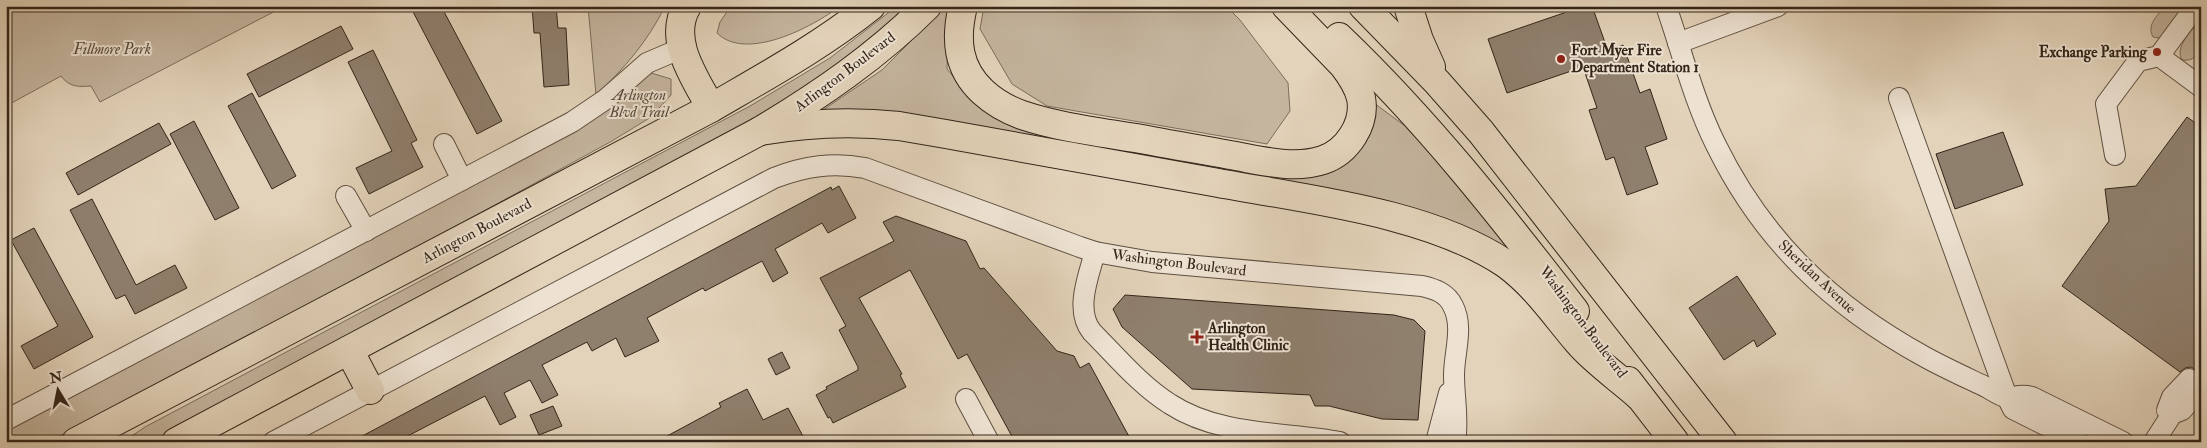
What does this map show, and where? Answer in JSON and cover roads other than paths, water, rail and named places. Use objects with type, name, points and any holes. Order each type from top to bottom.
[{"type":"highway","points":[[687,6],[679,31],[682,48],[690,70],[711,108]]},
{"type":"highway","name":"Arlington Boulevard","points":[[76,442],[711,108],[795,60],[844,27],[870,6]]},
{"type":"highway","name":"Arlington Boulevard","points":[[176,442],[760,131],[813,99],[862,63],[927,6]]},
{"type":"highway","points":[[963,6],[958,36],[964,68],[985,94],[1008,109],[1056,124],[1233,156],[1283,164],[1310,163],[1329,158],[1346,146],[1361,117],[1361,98],[1350,74],[1343,65],[1286,6]]},
{"type":"highway","name":"Washington Boulevard","points":[[1304,6],[1378,75],[1449,152],[1675,442]]},
{"type":"highway","points":[[1363,6],[1437,82],[1521,181],[1722,442]]},
{"type":"highway","points":[[1408,6],[1419,40],[1437,82]]},
{"type":"highway","points":[[760,131],[810,124],[856,123],[900,126],[1333,204],[1432,228],[1471,244],[1507,265],[1524,279],[1553,310],[1579,344],[1639,396]]},
{"type":"highway","points":[[349,350],[370,390]]},
{"type":"highway","points":[[1701,414],[1729,442]]},
{"type":"street","name":"Sheridan Avenue","points":[[1666,6],[1716,145],[1745,198],[1766,227],[1796,262],[1843,306],[1886,336],[1943,367],[2007,397],[2022,394],[2032,397],[2123,442]]},
{"type":"street","points":[[1678,43],[1778,6]]},
{"type":"street","points":[[2115,154],[2106,104],[2138,61],[2159,56],[2196,6]]},
{"type":"street","points":[[6,420],[572,122],[606,99],[647,63],[682,48]]},
{"type":"street","points":[[2159,56],[2201,87]]},
{"type":"street","points":[[1900,98],[2007,397]]},
{"type":"street","points":[[444,144],[462,180]]},
{"type":"street","name":"Washington Boulevard","points":[[370,390],[774,178],[804,168],[843,165],[865,168],[1095,252],[1170,264],[1430,288],[1445,295],[1456,313],[1458,336],[1454,374]]},
{"type":"street","points":[[346,196],[366,231]]},
{"type":"street","points":[[1095,252],[1085,292],[1086,322],[1092,332],[1160,397],[1180,410],[1215,424],[1340,442]]},
{"type":"street","points":[[1436,442],[1454,374]]},
{"type":"street","points":[[1454,374],[1457,423],[1455,442]]},
{"type":"street","points":[[2154,442],[2172,414],[2182,410],[2190,401],[2192,381]]},
{"type":"street","points":[[273,442],[370,390]]},
{"type":"street","name":"Sheridan Avenue","points":[[2007,397],[2013,409],[2079,442]]},
{"type":"street","points":[[966,399],[989,442]]},
{"type":"place","name":"Exchange Parking","points":[[2157,52]]},
{"type":"place","name":"Fort Myer Fire Department Station 1","points":[[1561,59]]},
{"type":"place","name":"Arlington Health Clinic","points":[[1197,337]]},
{"type":"park label","name":"Fillmore Park","points":[[112,49]]},
{"type":"park label","name":"Arlington Blvd Trail","points":[[639,104]]}]
